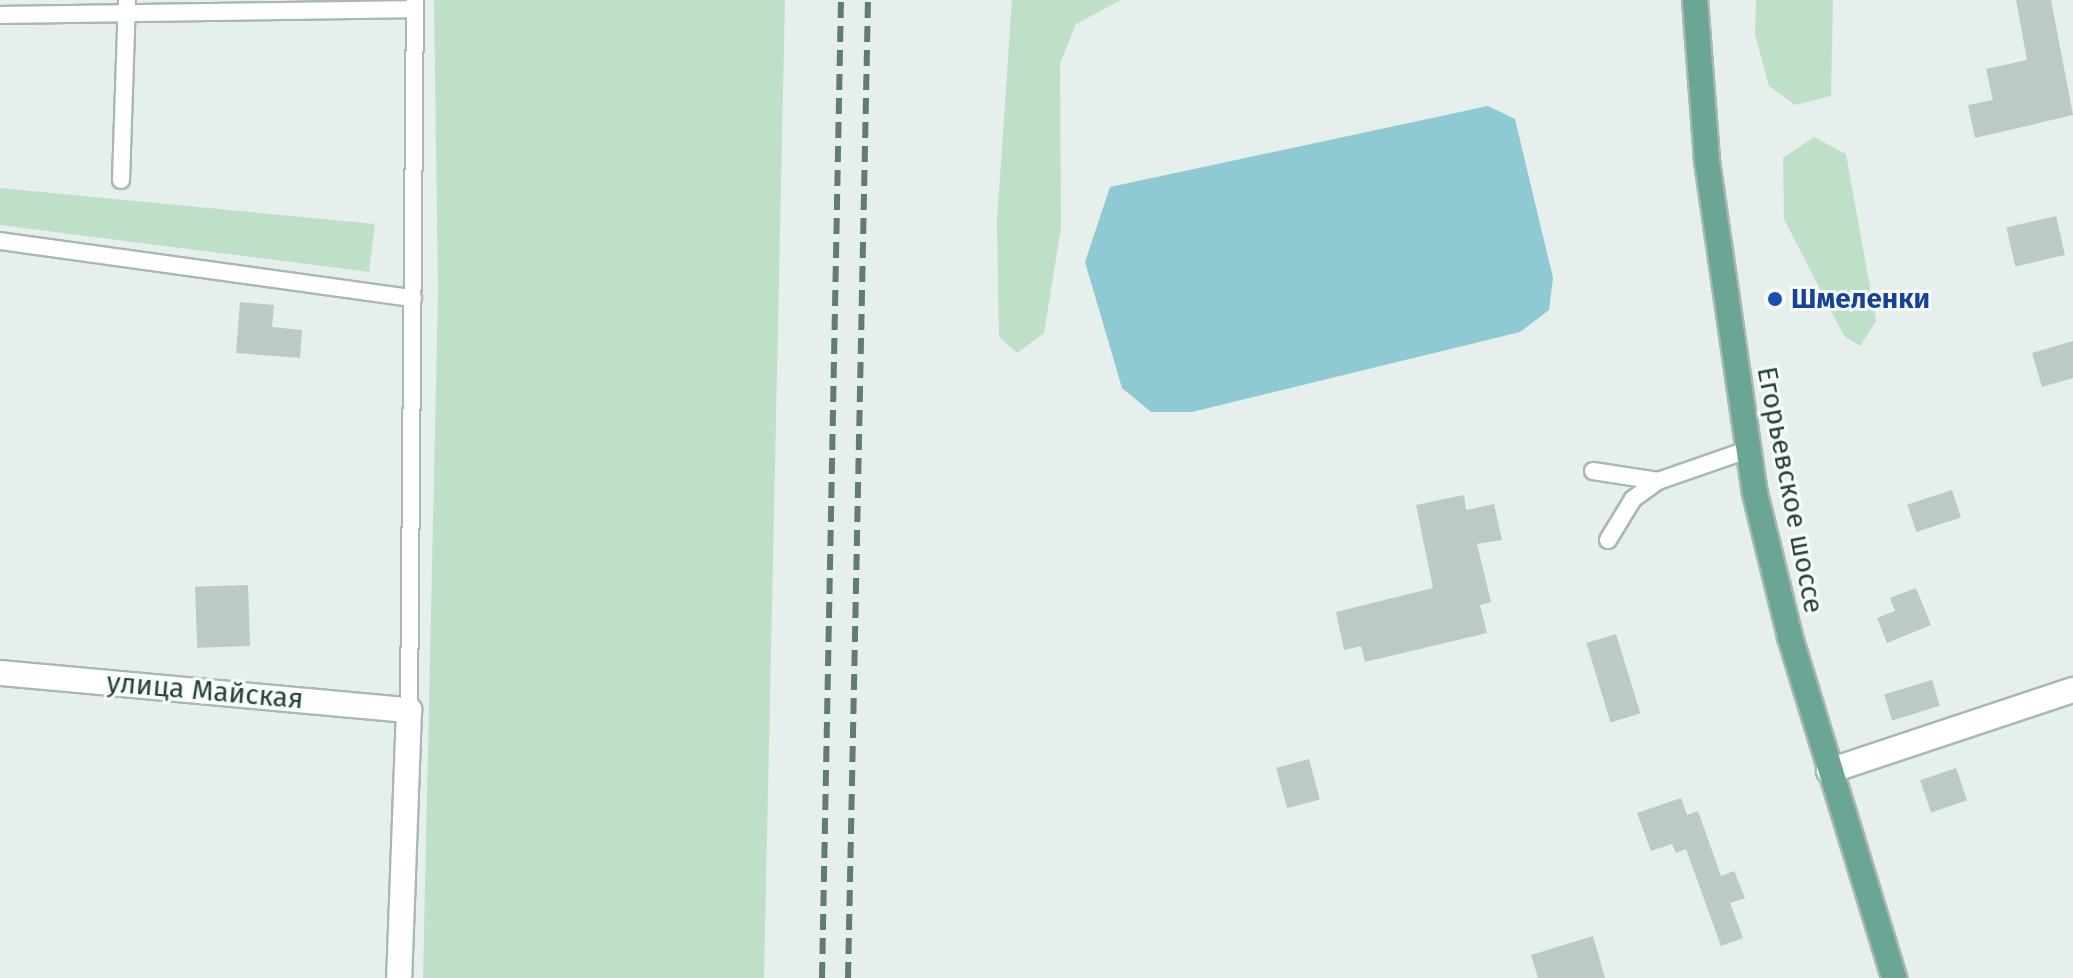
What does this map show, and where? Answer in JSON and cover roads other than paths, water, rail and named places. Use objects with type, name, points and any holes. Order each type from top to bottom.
[{"type":"main road","name":"Егорьевское шоссе","points":[[1695,0],[1707,161],[1747,450],[1829,771],[1894,978]]},
{"type":"street","name":"улица Майская","points":[[0,673],[409,710]]},
{"type":"street","points":[[1829,771],[2073,690]]},
{"type":"street","points":[[399,978],[409,710]]},
{"type":"lane","points":[[0,15],[126,7],[415,4],[409,710]]},
{"type":"lane","points":[[121,180],[126,7]]},
{"type":"lane","points":[[0,241],[413,298]]},
{"type":"lane","points":[[1608,540],[1633,499],[1658,481],[1747,450]]},
{"type":"lane","points":[[1593,471],[1658,481]]},
{"type":"water","points":[[1488,106],[1515,119],[1553,278],[1549,310],[1520,332],[1192,412],[1151,412],[1122,388],[1085,262],[1110,187]]},
{"type":"railway","points":[[822,978],[841,0]]},
{"type":"railway","points":[[848,978],[868,0]]},
{"type":"place","name":"Шмеленки","points":[[1775,299]]}]
